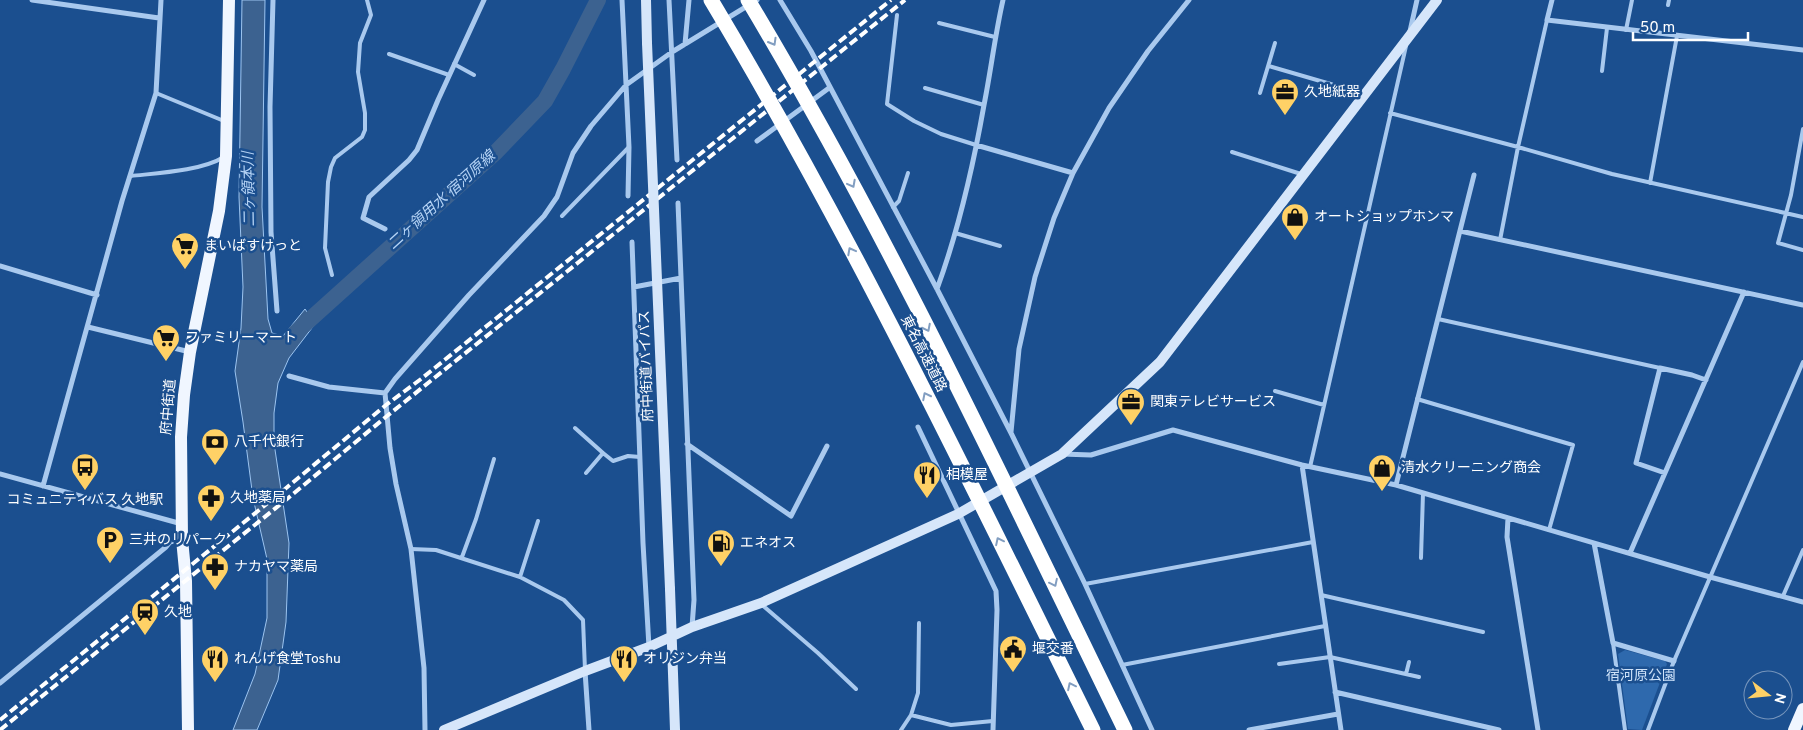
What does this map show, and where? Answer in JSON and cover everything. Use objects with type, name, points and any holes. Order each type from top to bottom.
[{"type":"highway","name":"東名高速道路","points":[[711,0],[799,154],[864,275],[982,506],[1093,730]]},
{"type":"highway","name":"東名高速道路","points":[[748,0],[826,136],[892,259],[1125,730]]},
{"type":"main road","name":"府中街道","points":[[188,730],[186,581],[182,539],[181,437],[190,352],[219,211],[226,156],[229,0]]},
{"type":"main road","points":[[1794,730],[1803,708]]},
{"type":"street","points":[[32,0],[159,18]]},
{"type":"street","points":[[43,486],[122,201],[156,92],[161,0]]},
{"type":"street","points":[[273,0],[270,107],[271,232],[277,311]]},
{"type":"street","points":[[385,229],[362,218],[369,197],[417,150],[484,0]]},
{"type":"street","points":[[622,0],[629,147],[628,196]]},
{"type":"street","name":"府中街道バイパス","points":[[646,0],[675,730]]},
{"type":"street","points":[[669,0],[677,160]]},
{"type":"street","points":[[685,44],[689,0]]},
{"type":"street","points":[[425,730],[424,668],[411,548],[396,484],[390,448],[385,393],[395,379],[469,295],[544,216],[557,197],[573,153],[591,126],[626,85],[672,52],[757,0]]},
{"type":"street","points":[[780,0],[811,52],[1011,433],[1085,584],[1152,730]]},
{"type":"street","points":[[937,289],[961,215],[1003,0]]},
{"type":"street","points":[[1011,433],[1019,349],[1035,277],[1054,218],[1073,173],[1109,108],[1148,51],[1189,0]]},
{"type":"street","points":[[1408,39],[1417,0]]},
{"type":"street","points":[[444,730],[585,671],[671,638],[692,627],[761,603],[958,514],[1062,454],[1160,362],[1437,0]]},
{"type":"street","points":[[1552,0],[1547,20],[1803,50]]},
{"type":"street","points":[[757,140],[829,88]]},
{"type":"street","points":[[976,145],[1073,173]]},
{"type":"street","points":[[1396,485],[1474,174]]},
{"type":"street","points":[[678,203],[694,600],[692,627]]},
{"type":"street","points":[[1460,231],[1803,306]]},
{"type":"street","points":[[632,242],[649,647]]},
{"type":"street","points":[[0,266],[97,296]]},
{"type":"street","points":[[634,287],[681,278]]},
{"type":"street","points":[[1630,554],[1744,292]]},
{"type":"street","points":[[88,327],[190,352]]},
{"type":"street","points":[[1665,473],[1636,463],[1660,368],[1692,374],[1706,380]]},
{"type":"street","points":[[289,376],[329,387],[385,393]]},
{"type":"street","points":[[918,427],[996,592],[993,730]]},
{"type":"street","points":[[1062,454],[1092,455],[1172,430],[1310,467],[1396,485],[1710,577],[1803,602]]},
{"type":"street","points":[[687,444],[791,516],[827,446]]},
{"type":"street","points":[[1302,465],[1341,730]]},
{"type":"street","points":[[0,474],[182,524]]},
{"type":"street","points":[[1508,518],[1507,537],[1538,730]]},
{"type":"street","points":[[0,684],[166,548],[170,542],[182,539]]},
{"type":"street","points":[[1594,543],[1613,643],[1674,661]]},
{"type":"street","points":[[585,671],[588,730]]},
{"type":"street","points":[[1335,692],[1499,730]]},
{"type":"street","points":[[1249,730],[1338,714]]},
{"type":"lane","points":[[332,275],[325,248],[330,167],[335,158],[362,137],[366,130],[358,72],[360,43],[371,15],[366,0]]},
{"type":"lane","points":[[1626,30],[1632,0]]},
{"type":"lane","points":[[897,15],[887,104],[914,121],[941,134],[976,145]]},
{"type":"lane","points":[[1500,240],[1518,147],[1547,20]]},
{"type":"lane","points":[[939,24],[995,37]]},
{"type":"lane","points":[[1602,71],[1607,28]]},
{"type":"lane","points":[[1650,183],[1677,36]]},
{"type":"lane","points":[[1310,467],[1408,39]]},
{"type":"lane","points":[[1260,94],[1275,43]]},
{"type":"lane","points":[[389,54],[449,75]]},
{"type":"lane","points":[[454,64],[474,75]]},
{"type":"lane","points":[[1268,66],[1365,94]]},
{"type":"lane","points":[[925,88],[984,105]]},
{"type":"lane","points":[[156,92],[226,122]]},
{"type":"lane","points":[[1390,114],[1650,183],[1803,217]]},
{"type":"lane","points":[[1803,129],[1778,243],[1803,250]]},
{"type":"lane","points":[[562,216],[629,147]]},
{"type":"lane","points":[[1232,152],[1304,175]]},
{"type":"lane","points":[[131,176],[174,171],[216,161],[226,156]]},
{"type":"lane","points":[[893,208],[899,201],[908,173]]},
{"type":"lane","points":[[955,233],[1000,246]]},
{"type":"lane","points":[[1438,319],[1660,368]]},
{"type":"lane","points":[[1648,730],[1674,661],[1803,362]]},
{"type":"lane","points":[[1275,391],[1324,405]]},
{"type":"lane","points":[[1417,399],[1573,445],[1549,530]]},
{"type":"lane","points":[[575,428],[613,462],[628,456],[640,457]]},
{"type":"lane","points":[[586,473],[603,453]]},
{"type":"lane","points":[[462,557],[476,519],[494,459]]},
{"type":"lane","points":[[1421,558],[1423,493]]},
{"type":"lane","points":[[520,577],[538,520]]},
{"type":"lane","points":[[1085,584],[1313,542]]},
{"type":"lane","points":[[411,548],[436,550],[462,557],[520,577],[564,600],[582,620],[585,671]]},
{"type":"lane","points":[[1783,596],[1803,550]]},
{"type":"lane","points":[[1321,596],[1483,632]]},
{"type":"lane","points":[[761,603],[856,689]]},
{"type":"lane","points":[[901,730],[911,715],[918,693],[919,623]]},
{"type":"lane","points":[[1122,665],[1325,626]]},
{"type":"lane","points":[[1613,643],[1624,730]]},
{"type":"lane","points":[[1280,664],[1330,657],[1419,677]]},
{"type":"lane","points":[[1406,674],[1409,662]]},
{"type":"lane","points":[[911,715],[951,725],[993,721]]},
{"type":"green space","name":"宿河原公園","points":[[1625,650],[1665,661],[1667,664],[1642,730],[1628,729],[1618,654]]},
{"type":"water","name":"二ヶ領本川","points":[[242,0],[265,0],[262,207],[268,319],[272,333],[283,336],[305,309],[315,324],[289,358],[278,383],[274,413],[274,443],[289,543],[286,622],[278,680],[257,730],[233,730],[255,674],[267,618],[267,559],[253,498],[235,371],[241,328],[243,287],[239,197]]},
{"type":"waterway","name":"二ヶ領用水 宿河原線","points":[[295,333],[496,152],[545,101],[598,0]]},
{"type":"railway","points":[[0,720],[386,405],[421,379],[891,0]]},
{"type":"railway","points":[[0,730],[905,0]]},
{"type":"place","name":"久地紙器","points":[[1285,116]]},
{"type":"place","name":"オートショップホンマ","points":[[1295,241]]},
{"type":"place","name":"まいばすけっと","points":[[185,270]]},
{"type":"place","name":"ファミリーマート","points":[[166,362]]},
{"type":"place","name":"関東テレビサービス","points":[[1131,426]]},
{"type":"place","name":"八千代銀行","points":[[215,466]]},
{"type":"place","name":"コミュニティバス 久地駅","points":[[85,491]]},
{"type":"place","name":"清水クリーニング商会","points":[[1382,492]]},
{"type":"place","name":"相模屋","points":[[927,499]]},
{"type":"place","name":"久地薬局","points":[[211,522]]},
{"type":"place","name":"三井のリパーク","points":[[110,564]]},
{"type":"place","name":"エネオス","points":[[721,567]]},
{"type":"place","name":"ナカヤマ薬局","points":[[215,591]]},
{"type":"place","name":"久地","points":[[145,636]]},
{"type":"place","name":"堰交番","points":[[1013,673]]},
{"type":"place","name":"れんげ食堂Toshu","points":[[215,683]]},
{"type":"place","name":"オリジン弁当","points":[[624,683]]}]
